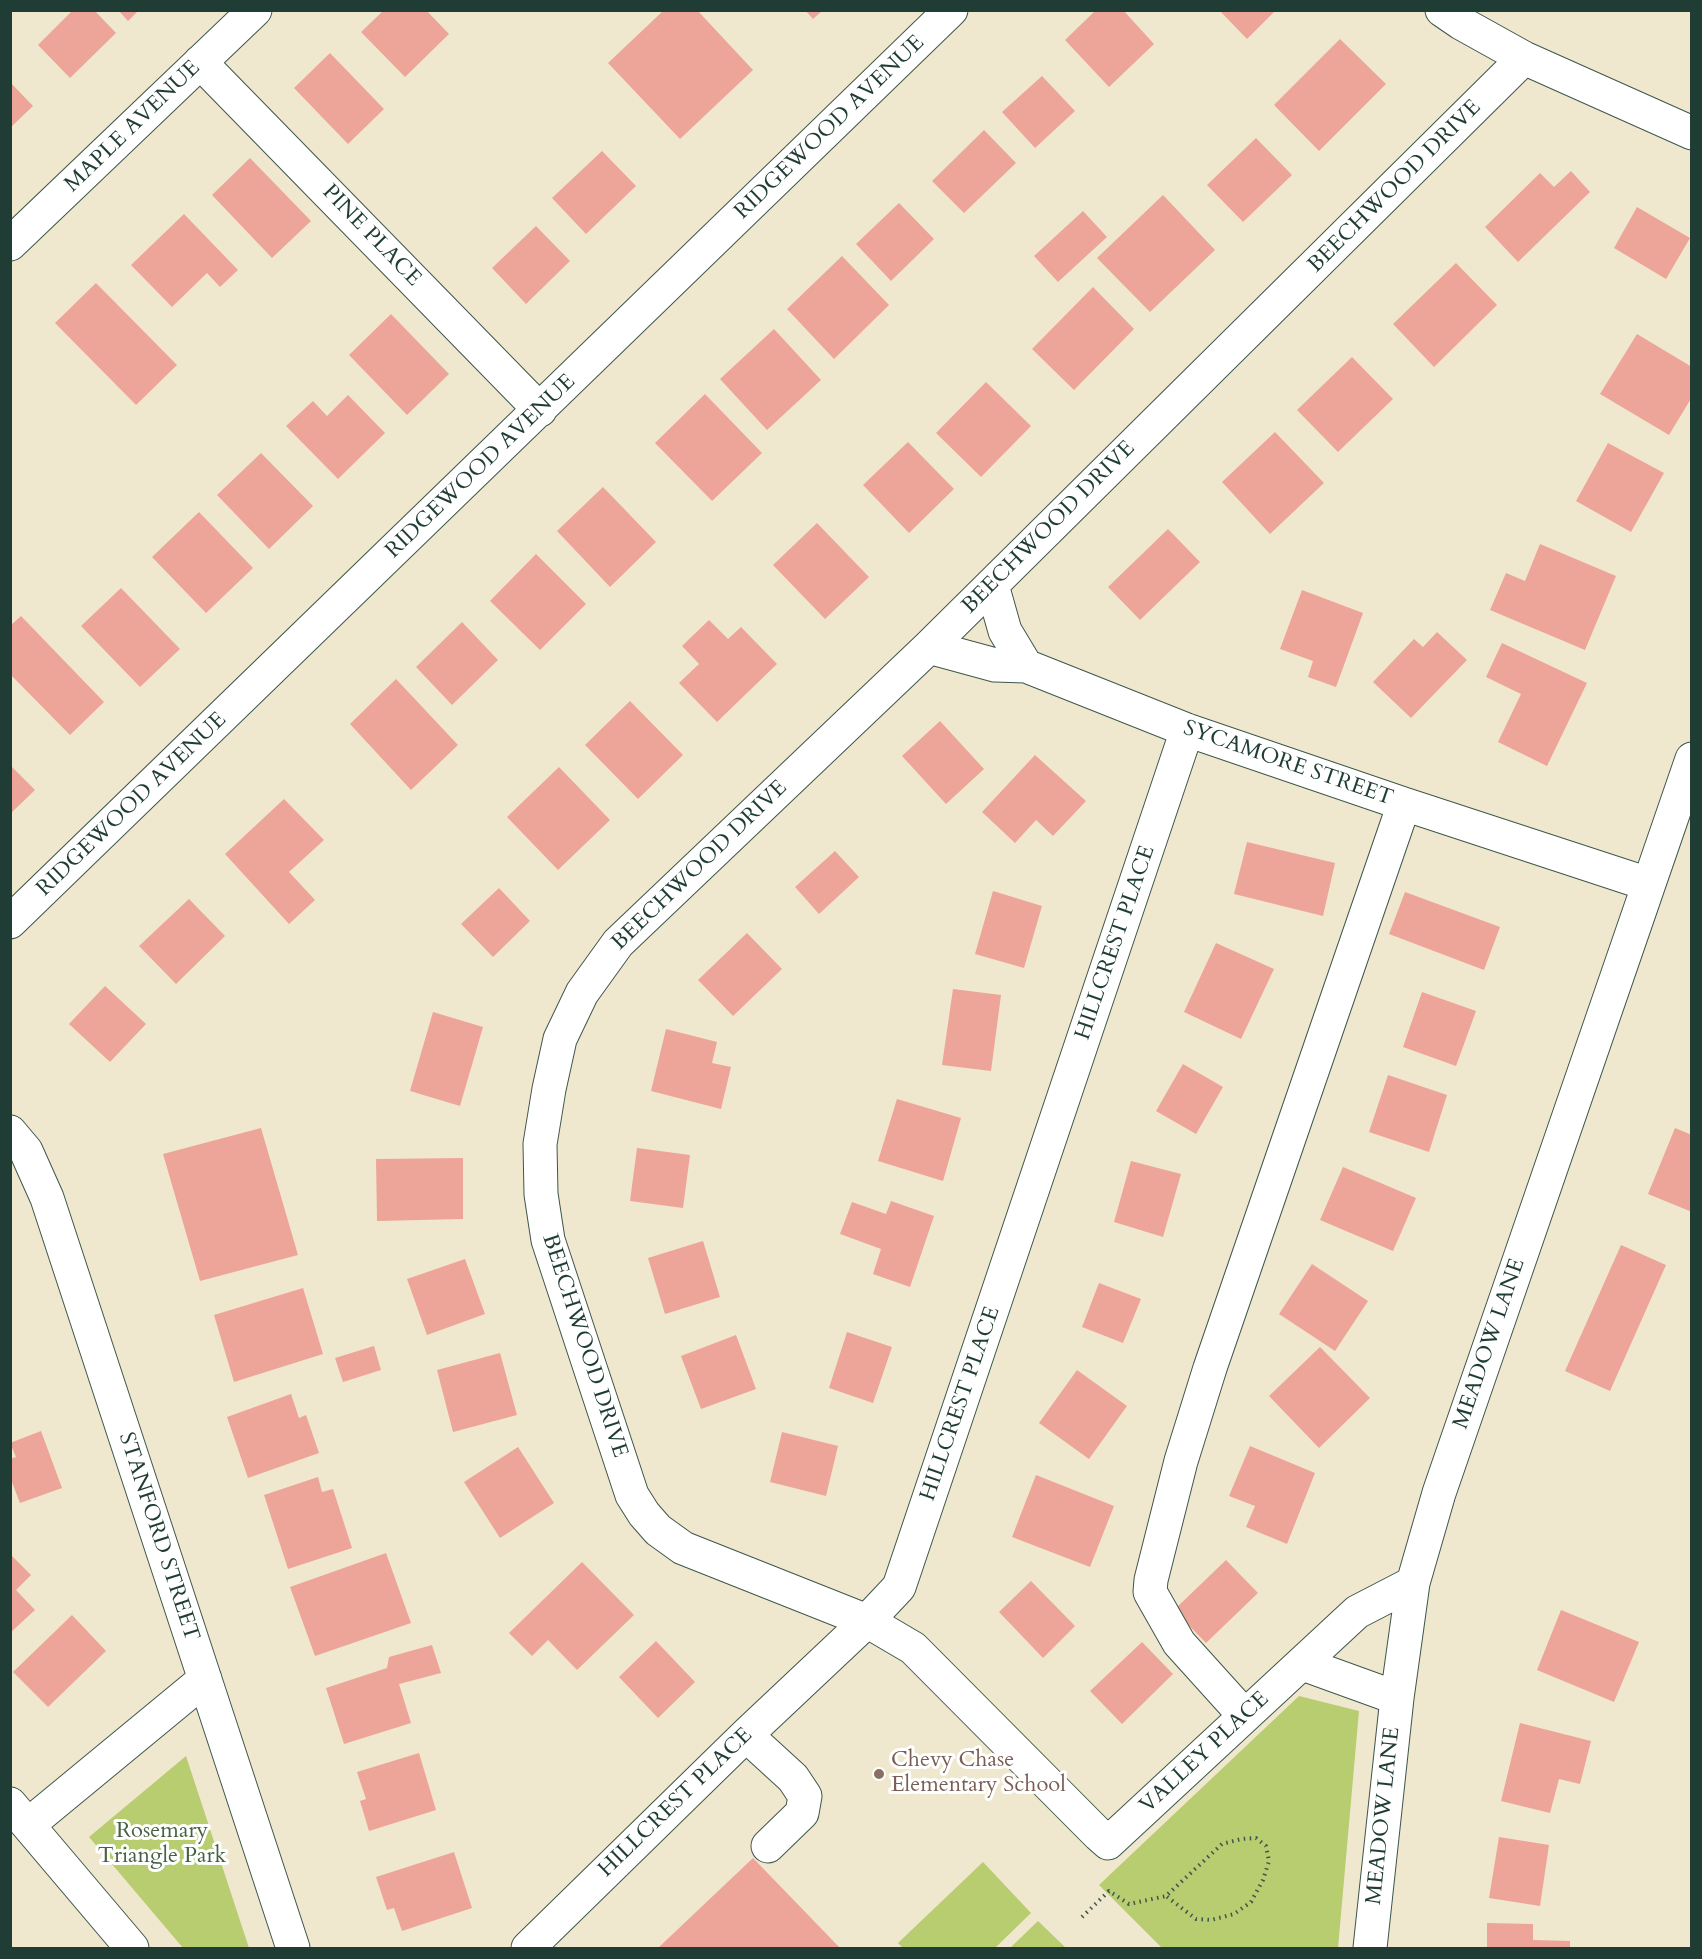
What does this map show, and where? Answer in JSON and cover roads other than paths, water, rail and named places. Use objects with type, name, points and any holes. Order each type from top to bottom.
[{"type":"street","name":"MAPLE AVENUE","points":[[10,243],[255,10]]},
{"type":"street","name":"RIDGEWOOD AVENUE","points":[[10,922],[951,10]]},
{"type":"street","points":[[1442,10],[1524,58],[1692,133]]},
{"type":"street","name":"BEECHWOOD DRIVE","points":[[1108,1843],[913,1648],[867,1621],[683,1548],[658,1530],[644,1514],[632,1495],[548,1240],[541,1194],[540,1144],[560,1039],[582,993],[618,943],[929,647],[1524,58]]},
{"type":"street","name":"PINE PLACE","points":[[200,62],[540,410]]},
{"type":"street","points":[[992,585],[1005,631],[1026,666]]},
{"type":"street","name":"SYCAMORE STREET","points":[[929,647],[995,665],[1026,666],[1187,730],[1648,884]]},
{"type":"street","name":"HILLCREST PLACE","points":[[528,1948],[746,1735],[867,1621],[899,1587],[1187,730]]},
{"type":"street","name":"MEADOW LANE","points":[[1370,1948],[1397,1698],[1413,1583],[1439,1493],[1692,759]]},
{"type":"street","points":[[1244,1715],[1179,1643],[1150,1592],[1151,1580],[1181,1461],[1210,1368],[1404,804]]},
{"type":"street","name":"STANFORD STREET","points":[[10,1132],[26,1151],[47,1198],[293,1948]]},
{"type":"street","name":"VALLEY PLACE","points":[[1108,1843],[1357,1612],[1413,1583]]},
{"type":"street","points":[[1303,1664],[1397,1698]]},
{"type":"street","points":[[132,1948],[19,1814],[205,1679]]},
{"type":"street","points":[[746,1735],[793,1778],[805,1796],[802,1813],[768,1846]]},
{"type":"place","name":"Chevy Chase Elementary School","points":[[879,1774]]},
{"type":"park label","name":"Rosemary Triangle Park","points":[[162,1844]]}]
